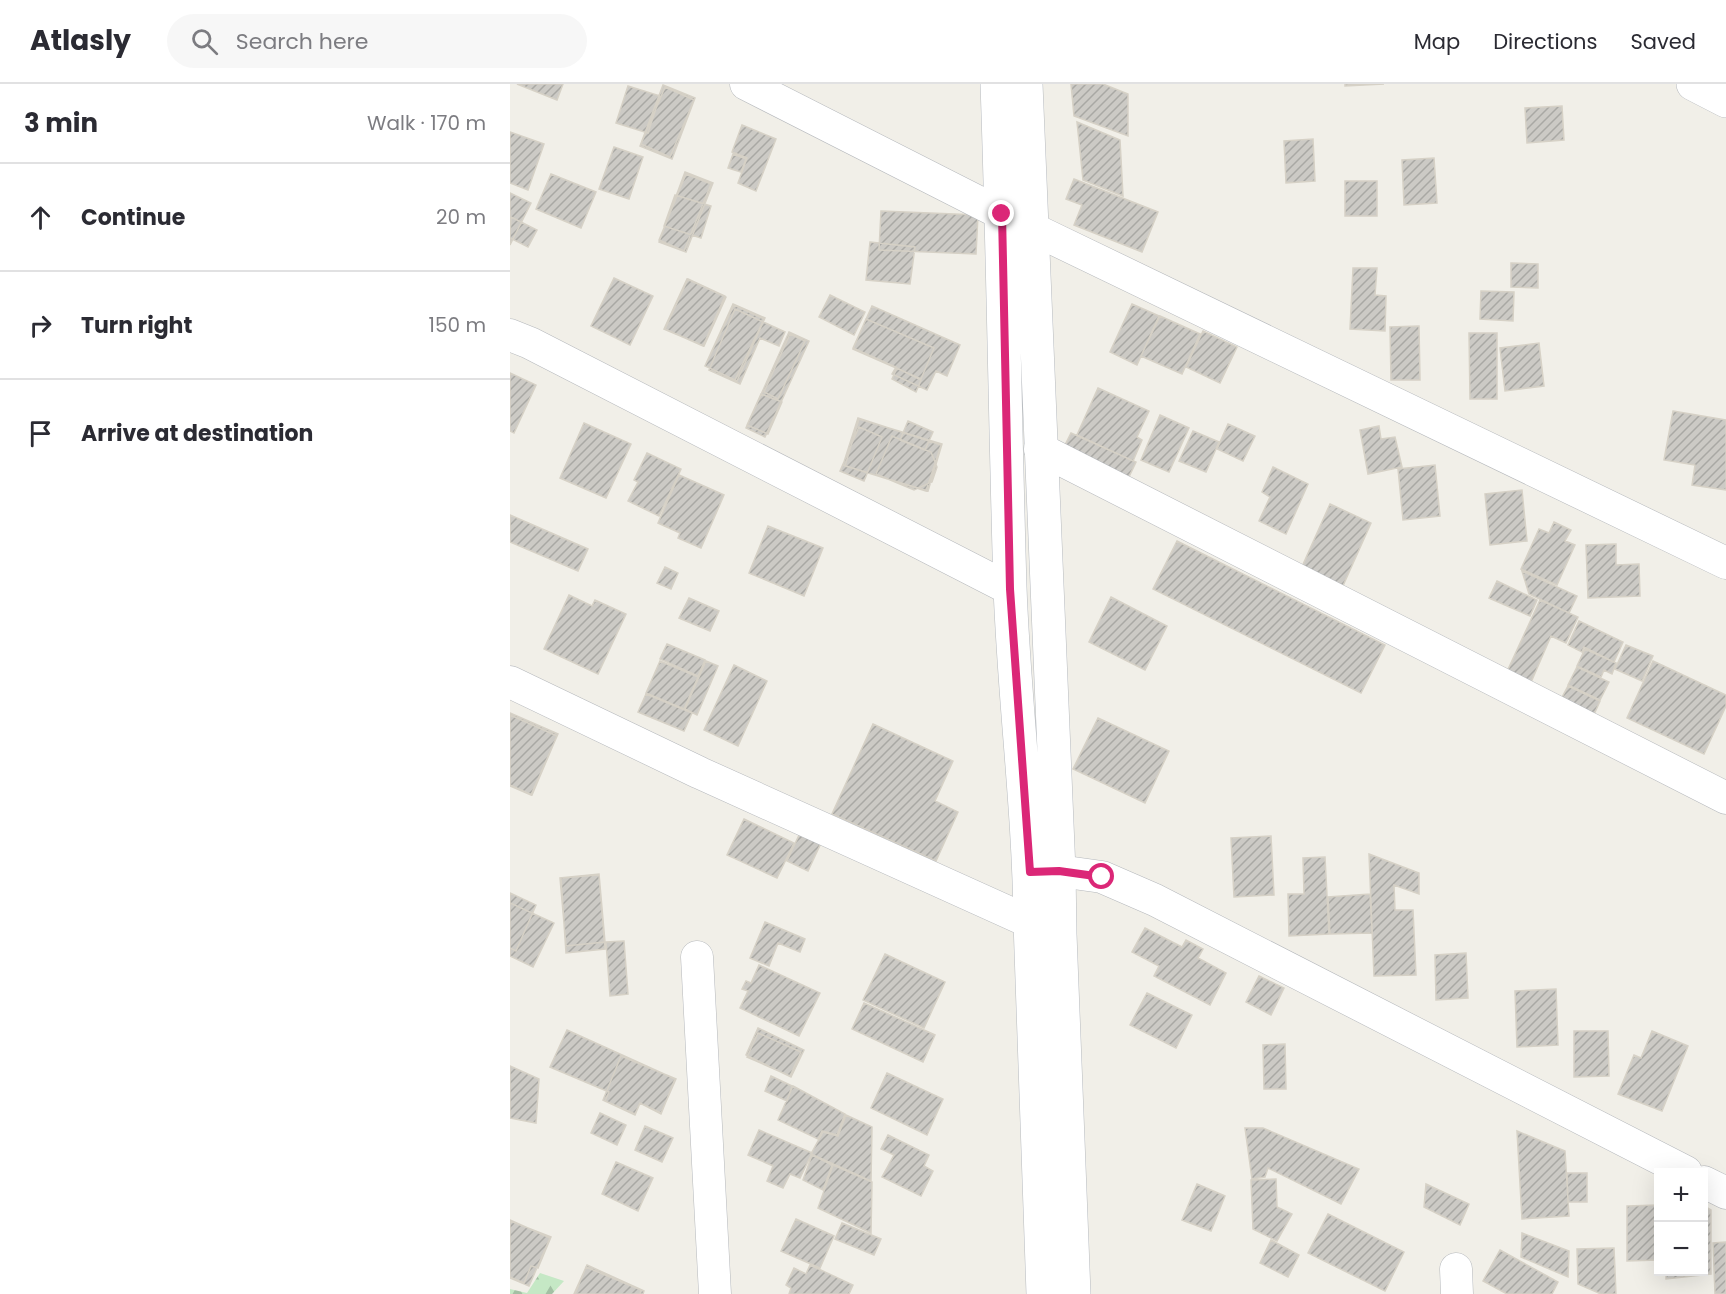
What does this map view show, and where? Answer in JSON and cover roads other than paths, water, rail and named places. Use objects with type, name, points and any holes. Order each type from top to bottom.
[{"type":"main road","points":[[997,84],[1010,589],[1044,871],[1060,934],[1074,1294]]},
{"type":"main road","points":[[1026,84],[1040,449],[1044,871],[1030,921],[1043,1294]]},
{"type":"main road","points":[[1693,84],[1726,100]]},
{"type":"street","points":[[746,84],[1002,214]]},
{"type":"street","points":[[1032,228],[1726,563]]},
{"type":"street","points":[[510,335],[530,343],[1010,589]]},
{"type":"street","points":[[1040,449],[1726,798]]},
{"type":"street","points":[[510,682],[700,773],[1030,921]]},
{"type":"street","points":[[1044,871],[1102,877],[1155,900],[1676,1168]]},
{"type":"street","points":[[697,957],[715,1294]]},
{"type":"street","points":[[1708,1184],[1726,1193]]}]
